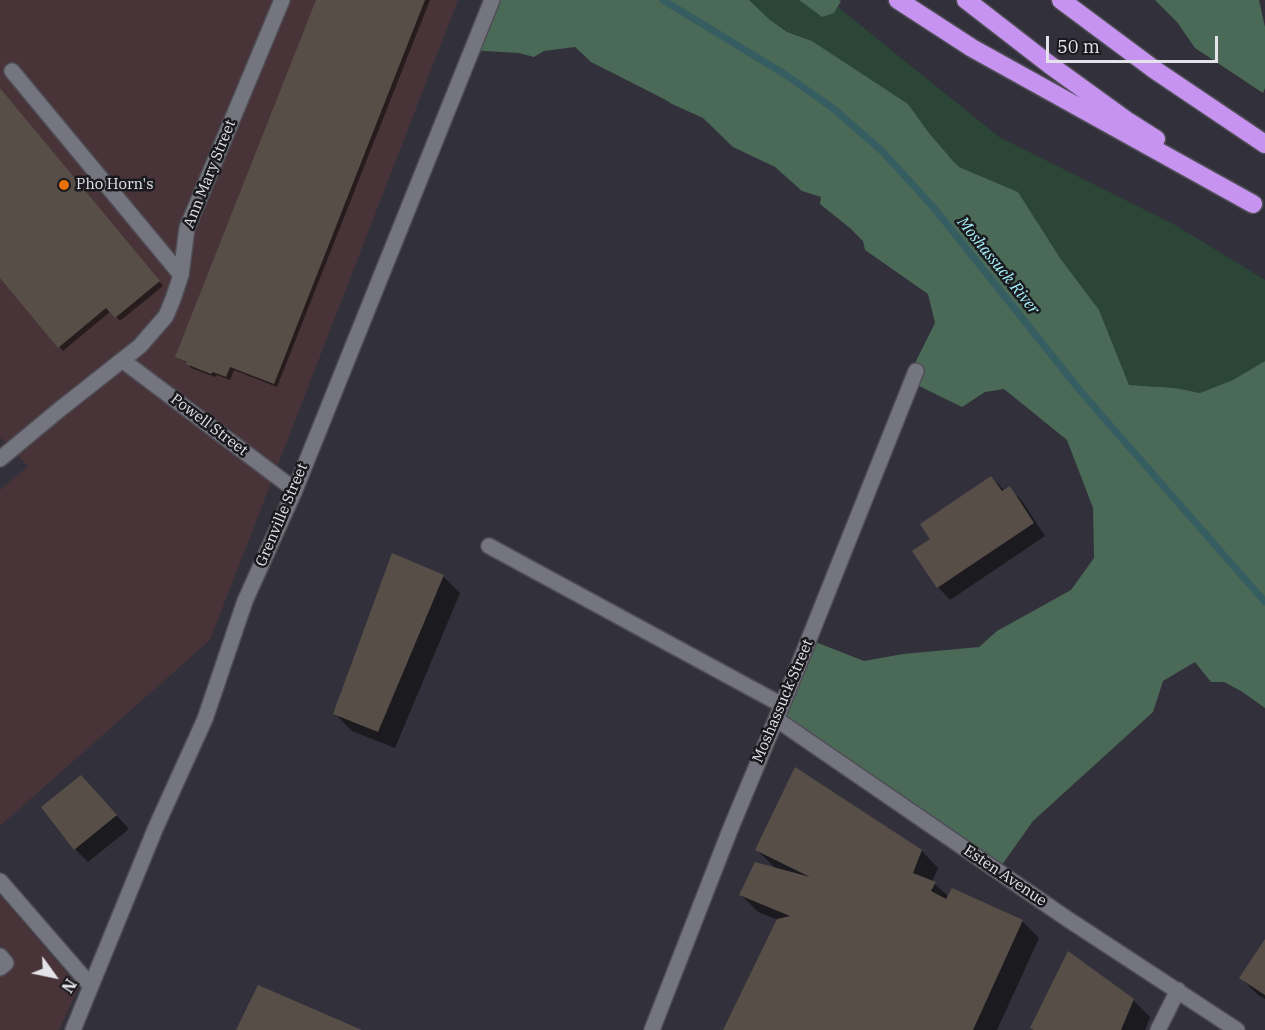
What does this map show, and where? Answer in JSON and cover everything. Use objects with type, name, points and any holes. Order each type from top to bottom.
[{"type":"highway","points":[[898,0],[972,48],[1259,208]]},
{"type":"highway","points":[[966,0],[1126,120],[1259,208]]},
{"type":"highway","points":[[1061,0],[1129,51],[1265,144]]},
{"type":"street","name":"Ann Mary Street","points":[[0,459],[140,346],[166,316],[181,274],[187,228],[282,0]]},
{"type":"street","name":"Grenville Street","points":[[73,1030],[156,827],[206,719],[245,601],[295,490],[492,0]]},
{"type":"street","points":[[12,71],[181,274]]},
{"type":"street","name":"Powell Street","points":[[123,360],[295,490]]},
{"type":"street","name":"Moshassuck Street","points":[[652,1030],[730,830],[916,371]]},
{"type":"street","name":"Esten Avenue","points":[[489,546],[768,696],[779,712],[1066,918],[1237,1030]]},
{"type":"street","points":[[0,881],[91,986]]},
{"type":"street","points":[[0,956],[6,963],[0,968]]},
{"type":"street","points":[[1158,1030],[1178,990]]},
{"type":"shaded area","points":[[0,0],[458,0],[210,640],[0,826],[0,490],[28,466],[0,437]]},
{"type":"shaded area","points":[[0,895],[79,987],[59,1030],[0,1030]]},
{"type":"green space","points":[[488,0],[749,0],[787,32],[812,41],[908,104],[929,133],[959,167],[1018,192],[1060,258],[1099,310],[1129,385],[1175,388],[1200,393],[1233,380],[1265,361],[1265,708],[1224,682],[1211,682],[1195,662],[1163,681],[1153,712],[1033,821],[999,869],[781,721],[813,641],[864,661],[903,654],[979,647],[997,631],[1071,590],[1094,558],[1093,508],[1067,440],[1004,389],[985,392],[962,407],[917,385],[916,361],[935,323],[928,294],[865,250],[863,241],[820,204],[821,197],[802,191],[775,167],[733,147],[703,118],[591,62],[575,47],[544,51],[534,57],[519,53],[468,50]]},
{"type":"green space","points":[[749,0],[799,0],[822,17],[833,13],[838,7],[999,137],[1177,226],[1265,280],[1265,361],[1233,380],[1200,393],[1175,388],[1129,385],[1099,310],[1060,258],[1018,192],[959,167],[929,133],[908,104],[812,41],[788,32],[769,19]]},
{"type":"green space","points":[[799,0],[841,1],[834,13],[822,17]]},
{"type":"green space","points":[[1155,0],[1259,0],[1265,27],[1265,88],[1263,93],[1195,48],[1177,22]]},
{"type":"building","points":[[316,0],[425,0],[274,384],[230,367],[226,377],[213,372],[211,374],[175,357]]},
{"type":"building","points":[[0,88],[160,281],[115,318],[106,308],[58,348],[0,278]]},
{"type":"building","points":[[991,476],[1002,491],[1010,486],[1034,523],[937,588],[912,551],[930,539],[920,524]]},
{"type":"building","points":[[392,553],[444,575],[378,732],[333,714]]},
{"type":"building","points":[[795,767],[922,850],[913,873],[936,882],[931,891],[946,899],[952,888],[1023,920],[973,1030],[723,1030],[777,919],[790,916],[739,895],[755,862],[810,877],[755,850]]},
{"type":"building","points":[[81,775],[117,815],[74,850],[41,807]]},
{"type":"building","points":[[1265,939],[1265,995],[1239,978]]},
{"type":"building","points":[[1068,951],[1134,999],[1121,1030],[1034,1030],[1030,1028]]},
{"type":"building","points":[[258,985],[362,1030],[236,1030]]},
{"type":"waterway","name":"Moshassuck River","points":[[663,0],[786,75],[834,109],[882,151],[934,208],[1082,393],[1265,602]]},
{"type":"place","name":"Pho Horn's","points":[[64,185]]}]
